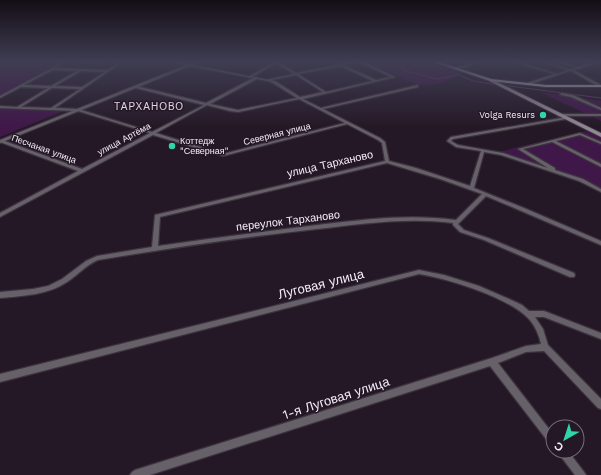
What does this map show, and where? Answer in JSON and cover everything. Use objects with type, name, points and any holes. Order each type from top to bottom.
[{"type":"main road","points":[[496,83],[601,135]]},
{"type":"main road","points":[[520,83],[600,86]]},
{"type":"street","points":[[0,93],[19,83]]},
{"type":"street","points":[[0,97],[25,83]]},
{"type":"street","points":[[17,107],[58,83]]},
{"type":"street","points":[[52,108],[90,83]]},
{"type":"street","points":[[1,142],[145,83]]},
{"type":"street","name":"улица Артёма","points":[[0,214],[246,83]]},
{"type":"street","points":[[276,83],[299,98],[379,139],[384,144],[387,162]]},
{"type":"street","points":[[309,83],[326,93]]},
{"type":"street","points":[[136,87],[238,111],[366,83]]},
{"type":"street","points":[[20,86],[83,88]]},
{"type":"street","points":[[320,109],[417,86]]},
{"type":"street","points":[[562,94],[572,96],[601,109]]},
{"type":"street","name":"Северная улица","points":[[0,107],[78,110],[151,134],[223,155],[348,123]]},
{"type":"street","points":[[559,115],[601,115]]},
{"type":"street","points":[[566,118],[452,138],[449,141],[452,144],[498,152],[581,180],[601,191]]},
{"type":"street","points":[[550,170],[553,168],[520,149],[580,134],[601,143]]},
{"type":"street","points":[[551,141],[601,166]]},
{"type":"street","name":"Песчаная улица","points":[[1,142],[82,171]]},
{"type":"street","points":[[472,188],[483,150]]},
{"type":"street","name":"улица Тарханово","points":[[155,249],[158,216],[387,162],[420,170],[472,188],[601,243]]},
{"type":"street","points":[[485,194],[457,222],[456,224],[462,231],[486,238],[572,275]]},
{"type":"street","name":"переулок Тарханово","points":[[0,295],[46,290],[64,281],[92,259],[293,229],[410,217],[457,222]]},
{"type":"street","name":"Луговая улица","points":[[0,378],[414,273],[437,275],[489,294],[519,307],[528,314],[544,336],[545,347],[601,405]]},
{"type":"street","points":[[528,314],[544,314],[601,336]]},
{"type":"street","name":"1-я Луговая улица","points":[[135,475],[492,362],[526,349],[545,347]]},
{"type":"street","points":[[492,362],[545,431]]},
{"type":"street","points":[[569,459],[582,475]]},
{"type":"shaded area","points":[[0,83],[22,83],[0,95]]},
{"type":"shaded area","points":[[415,83],[440,83],[430,85],[419,85]]},
{"type":"shaded area","points":[[540,92],[601,101],[601,121]]},
{"type":"shaded area","points":[[0,109],[63,111],[0,137]]},
{"type":"shaded area","points":[[586,131],[601,138],[601,191],[583,180],[498,152]]},
{"type":"waterway","points":[[487,83],[498,85]]},
{"type":"waterway","points":[[502,85],[601,98]]},
{"type":"place","name":"Volga Resurs","points":[[543,115]]},
{"type":"place","name":"Коттедж \"Северная\"","points":[[172,146]]},
{"type":"district","name":"ТАРХАНОВО","points":[[149,106]]}]
